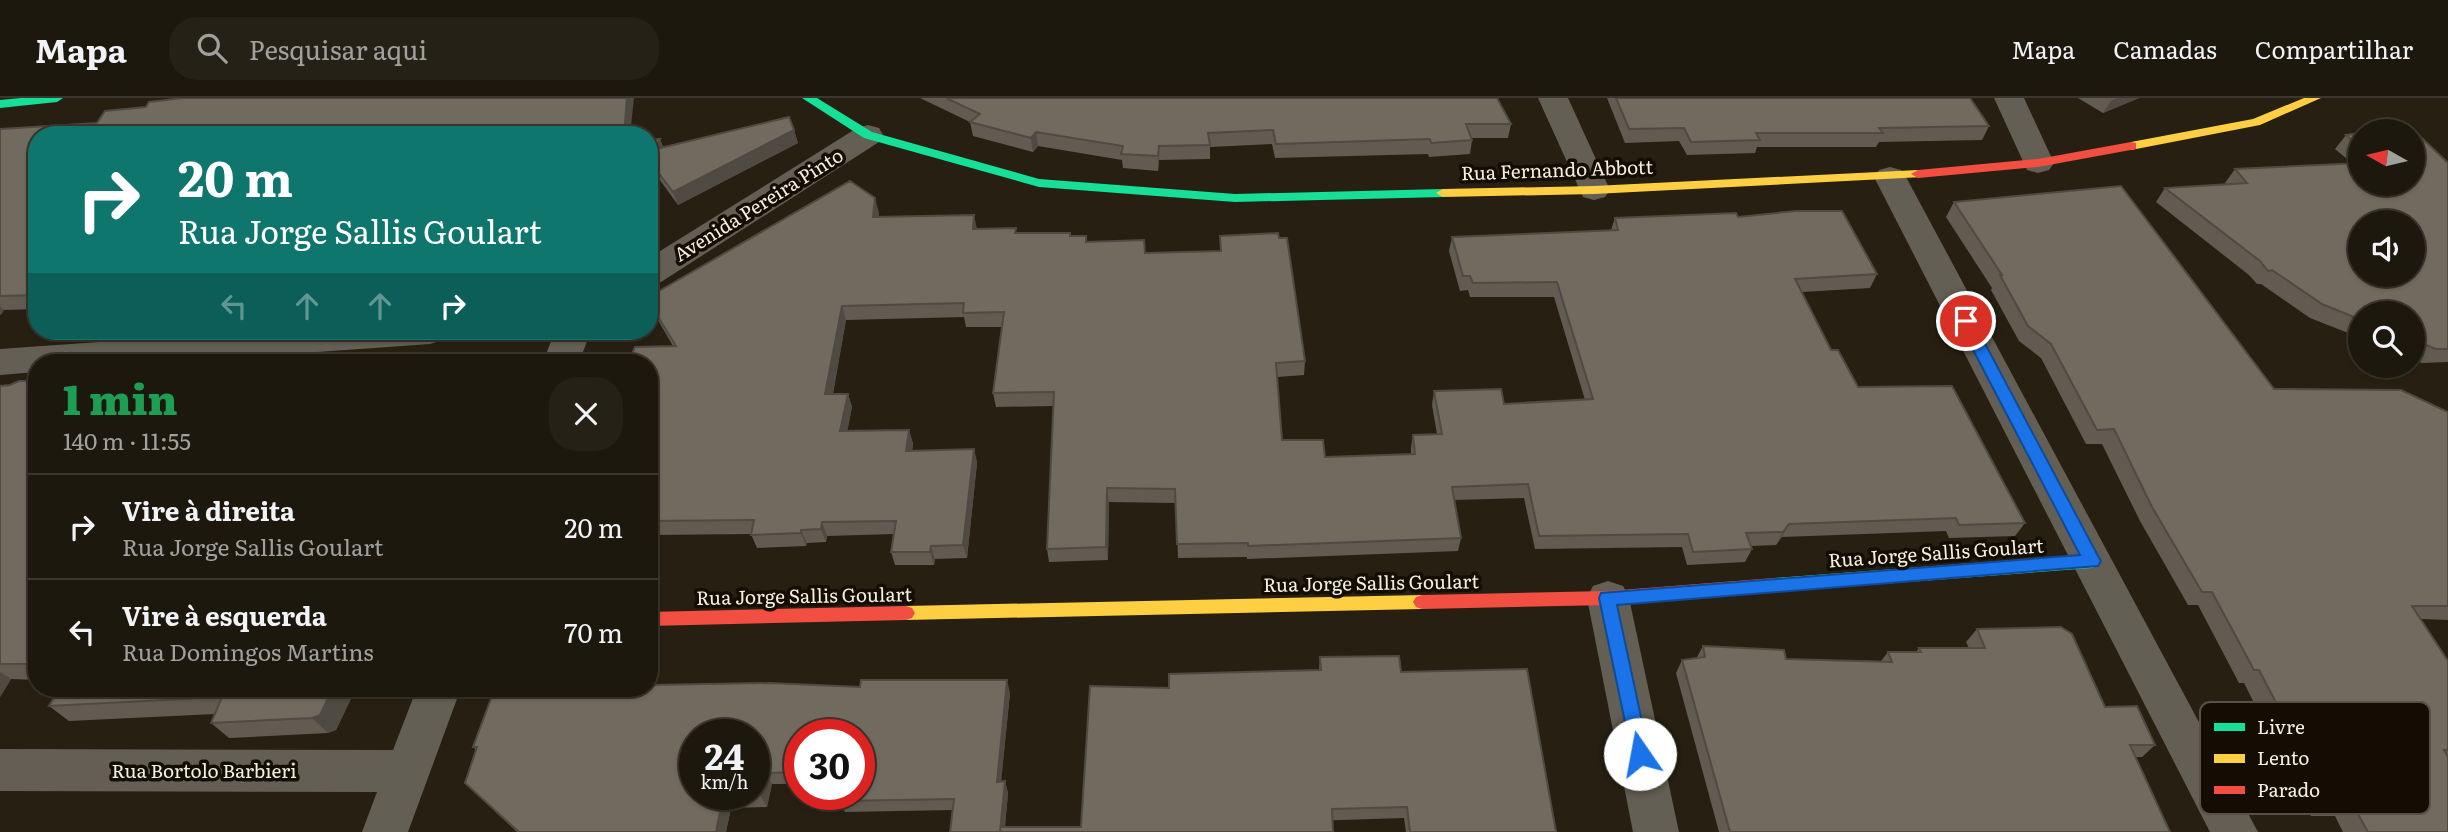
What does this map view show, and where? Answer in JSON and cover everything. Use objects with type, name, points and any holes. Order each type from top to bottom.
[{"type":"street","points":[[0,104],[57,98]]},
{"type":"street","name":"Rua Fernando Abbott","points":[[808,98],[868,135],[1039,183],[1235,198],[1594,190],[1890,177],[2038,163],[2256,122],[2315,98]]},
{"type":"street","points":[[1553,98],[1594,190]]},
{"type":"street","points":[[2009,98],[2038,163]]},
{"type":"street","name":"Avenida Pereira Pinto","points":[[658,268],[868,135]]},
{"type":"street","points":[[1890,177],[2200,766]]},
{"type":"street","points":[[111,354],[305,340]]},
{"type":"street","points":[[0,362],[28,360]]},
{"type":"street","name":"Rua Jorge Sallis Goulart","points":[[658,619],[1608,598],[2092,561]]},
{"type":"street","points":[[1608,598],[1656,832]]},
{"type":"street","points":[[385,832],[436,697]]},
{"type":"street","name":"Rua Bortolo Barbieri","points":[[0,770],[408,771]]},
{"type":"street","points":[[2226,814],[2235,832]]},
{"type":"building","points":[[183,98],[627,98],[625,126],[48,126],[97,123],[105,111],[146,107],[149,102]]},
{"type":"building","points":[[946,98],[1497,98],[1511,124],[1466,124],[1472,140],[1431,143],[1430,139],[1276,144],[1273,130],[1208,133],[1210,145],[1159,146],[1158,156],[1121,154],[1123,146],[1036,132],[1031,138],[970,122],[980,114]]},
{"type":"building","points":[[1616,98],[1970,98],[1989,126],[1879,128],[1883,133],[1756,133],[1760,140],[1691,142],[1684,128],[1629,129]]},
{"type":"building","points":[[789,117],[794,130],[673,192],[658,172],[658,149]]},
{"type":"building","points":[[28,127],[28,295],[0,296],[0,129]]},
{"type":"building","points":[[2426,142],[2448,163],[2448,349],[2436,349],[2425,345],[2425,301],[2348,301],[2348,315],[2322,304],[2272,270],[2268,271],[2260,261],[2165,188],[2247,183],[2235,169],[2348,164],[2348,196],[2426,196]]},
{"type":"building","points":[[850,181],[875,198],[873,217],[974,215],[973,229],[1016,228],[1015,233],[1070,233],[1070,236],[1086,236],[1086,242],[1144,240],[1145,253],[1221,251],[1220,236],[1278,233],[1279,238],[1287,238],[1305,361],[1276,363],[1282,440],[1323,440],[1325,457],[1415,454],[1413,435],[1442,434],[1434,391],[1501,389],[1504,404],[1593,399],[1557,282],[1473,283],[1470,276],[1463,276],[1452,237],[1618,230],[1615,218],[1736,213],[1738,217],[1796,211],[1842,211],[1877,274],[1795,279],[1831,350],[1838,350],[1858,387],[1952,386],[2025,523],[1959,525],[1956,518],[1789,524],[1783,532],[1746,533],[1752,549],[1693,552],[1688,534],[1539,536],[1528,484],[1452,487],[1461,538],[1248,546],[1248,543],[1177,544],[1175,489],[1107,488],[1106,547],[1047,549],[1054,392],[993,393],[1004,312],[963,313],[964,303],[842,306],[825,394],[848,394],[840,431],[909,430],[906,451],[974,449],[963,545],[931,546],[930,552],[891,552],[896,521],[822,522],[821,529],[801,530],[801,533],[751,535],[754,520],[658,521],[658,354],[632,354],[635,347],[676,346],[658,317],[659,291]]},
{"type":"building","points":[[2121,186],[2274,389],[2401,390],[2448,412],[2448,606],[2412,606],[2448,661],[2448,750],[2444,750],[2448,757],[2448,832],[2368,832],[2358,814],[2430,814],[2430,702],[2276,702],[2259,670],[2254,670],[2212,592],[2202,592],[2152,507],[2114,429],[2097,430],[2051,344],[2028,326],[2002,275],[1954,202]]},
{"type":"building","points":[[28,381],[28,664],[0,664],[0,386]]},
{"type":"building","points":[[2061,627],[2072,634],[2105,707],[2137,706],[2155,745],[2130,745],[2170,832],[1730,832],[1682,660],[1705,657],[1703,646],[1784,650],[1786,659],[1892,662],[1888,652],[1921,652],[1919,648],[1985,648],[1977,629]]},
{"type":"building","points":[[1399,656],[1401,672],[1527,669],[1556,832],[1410,832],[1407,807],[1332,809],[1333,832],[1000,832],[1000,827],[1081,827],[1090,686],[1169,688],[1169,674],[1321,670],[1320,657]]},
{"type":"building","points":[[861,680],[1007,680],[997,782],[1005,781],[1000,832],[950,832],[954,799],[875,800],[875,719],[784,719],[784,772],[770,773],[770,719],[679,719],[679,810],[720,810],[716,832],[519,832],[465,783],[477,747],[473,747],[492,697],[658,697],[658,685],[770,683],[860,687]]},
{"type":"building","points":[[54,697],[222,697],[49,706]]},
{"type":"building","points":[[222,697],[329,697],[320,715],[312,718],[211,723]]},
{"type":"traffic: fast","points":[[0,104],[57,98]]},
{"type":"traffic: fast","points":[[808,98],[868,135],[1039,183],[1235,198],[1443,193]]},
{"type":"traffic: fast","points":[[1774,585],[2092,561]]},
{"type":"traffic: slow","points":[[2131,146],[2256,122],[2315,98]]},
{"type":"traffic: slow","points":[[1443,193],[1594,190],[1918,174]]},
{"type":"traffic: slow","points":[[906,613],[1422,602]]},
{"type":"traffic: jam","points":[[1918,174],[2038,163],[2131,146]]},
{"type":"traffic: jam","points":[[1422,602],[1608,598],[1774,585]]},
{"type":"traffic: jam","points":[[658,619],[906,613]]},
{"type":"route","points":[[1640,754],[1608,598],[2092,561],[1966,321]]}]
